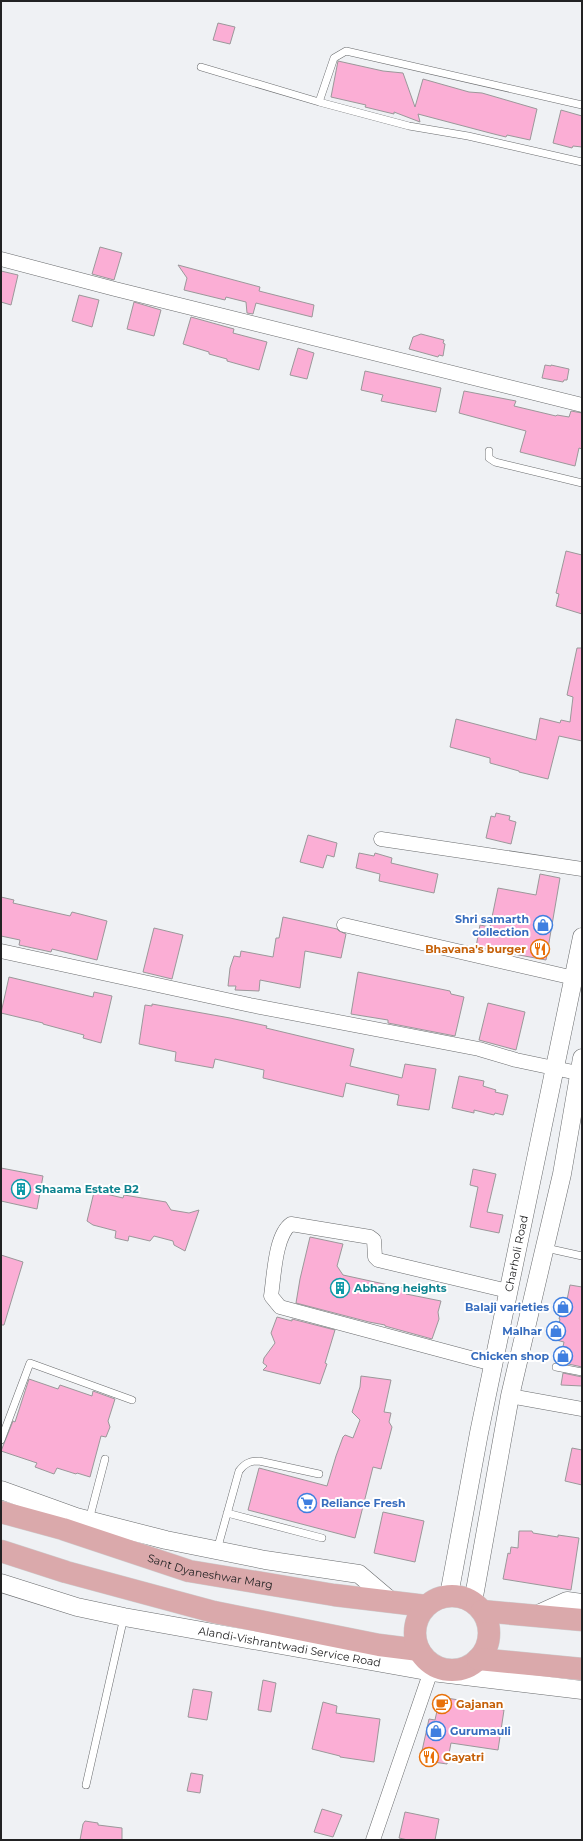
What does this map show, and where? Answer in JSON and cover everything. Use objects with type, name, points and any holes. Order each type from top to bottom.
[{"type":"main road","name":"Sant Dyaneshwar Marg","points":[[1,1512],[63,1529],[189,1571],[334,1595],[426,1606]]},
{"type":"main road","points":[[1,1552],[66,1572],[214,1612],[379,1645],[447,1670],[459,1670],[470,1666],[478,1659],[486,1648],[489,1635],[488,1622],[478,1606]]},
{"type":"main road","points":[[428,1662],[415,1639],[415,1627],[419,1615],[426,1606],[437,1598],[449,1595],[462,1596],[478,1606],[534,1616],[582,1620]]},
{"type":"main road","points":[[478,1659],[582,1669]]},
{"type":"street","points":[[1,259],[115,290],[582,406]]},
{"type":"street","points":[[381,838],[582,869]]},
{"type":"street","points":[[344,925],[574,978]]},
{"type":"street","name":"Charholi Road","points":[[449,1595],[493,1364],[582,937]]},
{"type":"street","points":[[1,951],[250,1005],[479,1049],[555,1069],[581,1069],[562,1174],[546,1248],[510,1396],[495,1480],[478,1606]]},
{"type":"street","points":[[493,1364],[280,1307],[272,1296],[275,1264],[283,1233],[291,1224],[370,1237],[374,1240],[375,1257],[378,1260],[508,1291]]},
{"type":"street","points":[[510,1396],[582,1409]]},
{"type":"street","points":[[472,1475],[495,1480]]},
{"type":"street","points":[[1,1490],[88,1520],[166,1540],[265,1560],[359,1574],[392,1602]]},
{"type":"street","name":"Alandi-Vishrantwadi Service Road","points":[[1,1583],[77,1606],[124,1617],[428,1662],[582,1690]]},
{"type":"street","points":[[534,1616],[567,1601],[582,1602]]},
{"type":"street","points":[[373,1840],[428,1662]]},
{"type":"lane","points":[[319,102],[334,58],[346,52],[582,105]]},
{"type":"lane","points":[[201,67],[319,102],[408,126],[468,136],[582,162]]},
{"type":"lane","points":[[489,451],[489,458],[495,462],[582,483]]},
{"type":"lane","points":[[546,1248],[582,1256]]},
{"type":"lane","points":[[1,1440],[30,1363],[132,1400]]},
{"type":"lane","points":[[556,1367],[582,1372]]},
{"type":"lane","points":[[88,1520],[105,1459]]},
{"type":"lane","points":[[217,1550],[239,1471],[250,1461],[259,1461],[319,1474]]},
{"type":"lane","points":[[227,1513],[322,1538]]},
{"type":"lane","points":[[86,1785],[124,1617]]},
{"type":"building","points":[[218,23],[235,27],[230,44],[213,40]]},
{"type":"building","points":[[338,61],[383,71],[403,73],[415,107],[423,79],[469,92],[482,93],[537,109],[530,140],[507,135],[506,137],[418,114],[420,122],[394,112],[394,114],[365,107],[366,105],[331,97]]},
{"type":"building","points":[[561,110],[582,116],[582,147],[573,146],[572,148],[553,143]]},
{"type":"building","points":[[100,247],[122,253],[114,280],[92,274]]},
{"type":"building","points":[[178,265],[260,287],[259,291],[314,305],[312,317],[256,303],[253,314],[247,313],[246,302],[226,297],[225,300],[184,290],[187,278]]},
{"type":"building","points":[[1,271],[18,275],[11,305],[1,302]]},
{"type":"building","points":[[79,295],[99,300],[92,327],[72,321]]},
{"type":"building","points":[[134,302],[161,310],[154,336],[127,329]]},
{"type":"building","points":[[191,317],[234,329],[233,333],[267,342],[259,370],[227,361],[227,359],[209,354],[209,352],[183,344]]},
{"type":"building","points":[[421,334],[444,340],[443,343],[445,344],[443,356],[439,355],[438,357],[409,349],[413,337]]},
{"type":"building","points":[[298,348],[314,353],[307,379],[290,375]]},
{"type":"building","points":[[545,365],[569,369],[567,380],[564,380],[563,382],[542,378]]},
{"type":"building","points":[[365,371],[441,388],[436,412],[381,401],[383,395],[361,390]]},
{"type":"building","points":[[464,391],[516,401],[514,406],[556,416],[569,417],[571,411],[582,413],[582,449],[579,448],[575,466],[520,452],[526,431],[459,413]]},
{"type":"building","points":[[566,551],[582,555],[582,614],[556,606],[559,594],[556,593]]},
{"type":"building","points":[[577,648],[582,648],[582,741],[559,736],[548,779],[490,763],[490,758],[450,747],[456,719],[536,740],[540,718],[560,723],[561,720],[570,722],[573,697],[567,695]]},
{"type":"building","points":[[496,813],[510,816],[509,820],[516,822],[511,844],[486,838],[491,816],[495,817]]},
{"type":"building","points":[[308,835],[337,843],[334,857],[327,855],[323,868],[300,862]]},
{"type":"building","points":[[359,853],[374,856],[375,853],[392,858],[391,863],[438,874],[434,893],[379,881],[380,874],[356,868]]},
{"type":"building","points":[[540,874],[560,878],[546,960],[476,947],[480,925],[490,927],[498,888],[536,895]]},
{"type":"building","points":[[1,897],[14,900],[13,903],[70,916],[72,912],[107,921],[97,960],[52,949],[51,952],[19,945],[20,940],[1,936]]},
{"type":"building","points":[[283,917],[337,929],[346,934],[341,958],[305,951],[300,988],[260,980],[259,991],[235,990],[236,986],[228,986],[230,968],[234,956],[240,957],[241,951],[273,957],[276,938],[279,938]]},
{"type":"building","points":[[154,928],[183,935],[172,979],[143,972]]},
{"type":"building","points":[[358,972],[450,991],[451,994],[464,997],[455,1036],[388,1023],[388,1020],[351,1014]]},
{"type":"building","points":[[9,977],[93,997],[94,992],[112,996],[101,1043],[83,1038],[84,1035],[1,1013]]},
{"type":"building","points":[[488,1003],[525,1012],[516,1050],[479,1040]]},
{"type":"building","points":[[152,1004],[267,1026],[266,1028],[354,1049],[350,1066],[402,1078],[405,1064],[436,1069],[429,1110],[397,1105],[399,1095],[346,1083],[343,1097],[263,1078],[264,1070],[215,1059],[213,1068],[175,1061],[176,1052],[139,1044],[145,1005],[152,1006]]},
{"type":"building","points":[[459,1076],[484,1081],[483,1086],[496,1090],[495,1092],[508,1095],[503,1115],[495,1113],[494,1115],[474,1110],[474,1113],[452,1108]]},
{"type":"building","name":"Shaama Estate B2","points":[[1,1168],[43,1176],[37,1209],[1,1201]]},
{"type":"building","points":[[473,1169],[496,1174],[487,1212],[503,1215],[499,1233],[470,1227],[478,1187],[470,1185]]},
{"type":"building","points":[[95,1188],[104,1190],[106,1194],[123,1198],[124,1195],[166,1202],[171,1210],[189,1213],[199,1210],[185,1251],[174,1245],[173,1241],[154,1236],[150,1241],[129,1236],[128,1241],[115,1238],[116,1231],[93,1225],[87,1221]]},
{"type":"building","name":"Abhang heights","points":[[310,1237],[343,1244],[337,1266],[343,1275],[407,1289],[406,1294],[441,1301],[438,1312],[439,1319],[432,1339],[385,1325],[296,1303]]},
{"type":"building","points":[[1,1255],[23,1262],[4,1325],[1,1325]]},
{"type":"building","points":[[570,1285],[582,1287],[582,1367],[564,1363],[566,1352],[562,1351],[564,1342],[556,1340],[564,1299],[567,1300]]},
{"type":"building","points":[[277,1317],[292,1321],[292,1319],[335,1330],[325,1363],[327,1364],[320,1384],[263,1370],[267,1366],[263,1363],[264,1358],[275,1343],[271,1333]]},
{"type":"building","points":[[563,1373],[582,1377],[582,1386],[561,1385]]},
{"type":"building","points":[[361,1376],[391,1380],[384,1412],[391,1413],[389,1422],[392,1427],[381,1469],[373,1467],[355,1538],[248,1510],[259,1468],[327,1486],[343,1437],[345,1435],[353,1438],[360,1420],[352,1412],[360,1387]]},
{"type":"building","points":[[29,1379],[58,1389],[60,1385],[92,1396],[93,1391],[115,1399],[108,1421],[110,1427],[106,1437],[101,1436],[90,1477],[57,1468],[54,1474],[35,1467],[37,1463],[1,1451],[13,1421],[15,1422]]},
{"type":"building","points":[[572,1448],[582,1450],[582,1485],[565,1481]]},
{"type":"building","points":[[383,1512],[424,1521],[415,1562],[374,1553]]},
{"type":"building","points":[[519,1531],[532,1531],[533,1533],[558,1537],[558,1535],[579,1538],[571,1590],[503,1579],[508,1553],[510,1554],[511,1547],[518,1548]]},
{"type":"building","points":[[263,1680],[276,1683],[271,1712],[258,1710]]},
{"type":"building","points":[[193,1689],[212,1692],[207,1720],[188,1717]]},
{"type":"building","points":[[440,1697],[459,1700],[458,1702],[504,1710],[498,1750],[451,1743],[447,1764],[420,1760],[429,1719],[435,1720]]},
{"type":"building","points":[[323,1702],[337,1706],[336,1713],[380,1719],[374,1762],[340,1757],[312,1749]]},
{"type":"building","points":[[191,1773],[203,1775],[200,1793],[187,1791]]},
{"type":"building","points":[[322,1809],[342,1815],[333,1837],[314,1832]]},
{"type":"building","points":[[405,1812],[439,1819],[435,1840],[408,1840],[399,1838]]},
{"type":"building","points":[[85,1821],[98,1823],[98,1825],[122,1828],[122,1840],[80,1840]]},
{"type":"place","name":"Shri samarth collection","points":[[543,925]]},
{"type":"place","name":"Bhavana's burger","points":[[540,949]]},
{"type":"place","name":"Shaama Estate B2","points":[[21,1189]]},
{"type":"place","name":"Abhang heights","points":[[340,1288]]},
{"type":"place","name":"Balaji varieties","points":[[563,1307]]},
{"type":"place","name":"Malhar","points":[[556,1331]]},
{"type":"place","name":"Chicken shop","points":[[563,1356]]},
{"type":"place","name":"Reliance Fresh","points":[[307,1503]]},
{"type":"place","name":"Gajanan","points":[[442,1704]]},
{"type":"place","name":"Gurumauli","points":[[436,1731]]},
{"type":"place","name":"Gayatri","points":[[429,1757]]}]
